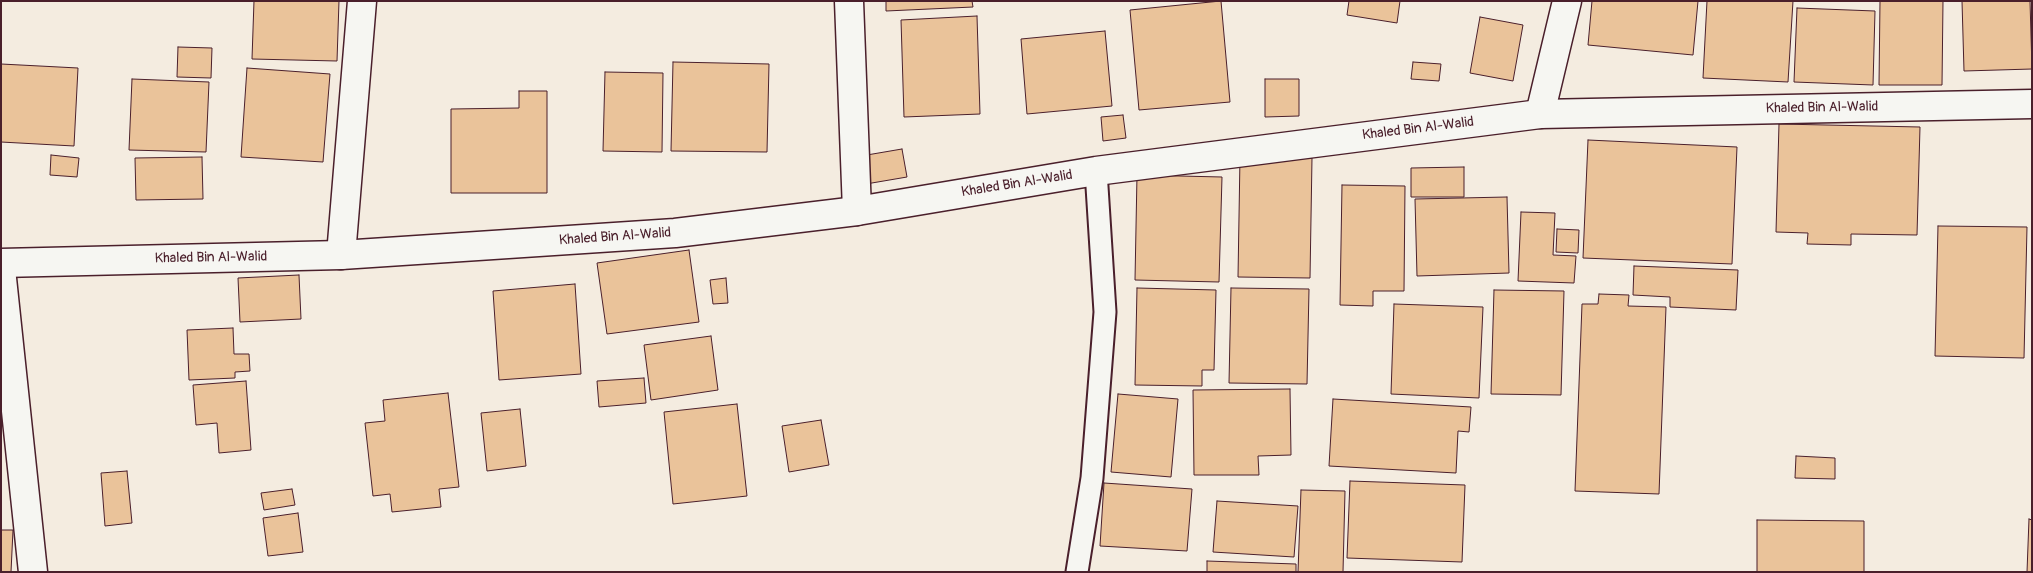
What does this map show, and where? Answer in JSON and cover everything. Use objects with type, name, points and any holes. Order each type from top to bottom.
[{"type":"street","points":[[342,255],[362,1]]},
{"type":"street","points":[[849,1],[857,211]]},
{"type":"street","points":[[1540,114],[1568,1]]},
{"type":"street","name":"Khaled Bin Al-Walid","points":[[1,263],[342,255],[675,233],[857,211],[1096,171],[1540,114],[2032,104]]},
{"type":"street","points":[[1,269],[34,572]]},
{"type":"lane","points":[[1077,572],[1092,478],[1105,312],[1096,171]]},
{"type":"building","points":[[254,1],[339,1],[337,61],[252,59]]},
{"type":"building","points":[[886,1],[972,1],[973,7],[886,11]]},
{"type":"building","points":[[1221,1],[1230,102],[1139,110],[1130,10]]},
{"type":"building","points":[[1349,1],[1400,1],[1397,23],[1347,15]]},
{"type":"building","points":[[1592,1],[1698,1],[1693,55],[1588,45]]},
{"type":"building","points":[[1707,1],[1793,1],[1788,82],[1703,78]]},
{"type":"building","points":[[1880,1],[1943,1],[1942,85],[1879,85]]},
{"type":"building","points":[[1962,1],[2030,1],[2032,69],[1964,71]]},
{"type":"building","points":[[1797,8],[1875,11],[1873,85],[1794,82]]},
{"type":"building","points":[[977,16],[980,114],[904,117],[901,20]]},
{"type":"building","points":[[1480,17],[1523,25],[1513,81],[1470,73]]},
{"type":"building","points":[[1105,31],[1112,106],[1027,114],[1021,39]]},
{"type":"building","points":[[178,47],[212,48],[211,78],[177,77]]},
{"type":"building","points":[[673,62],[769,64],[767,152],[671,151]]},
{"type":"building","points":[[1413,62],[1441,64],[1439,81],[1411,79]]},
{"type":"building","points":[[1,64],[78,68],[74,146],[1,142]]},
{"type":"building","points":[[247,68],[330,74],[323,162],[241,157]]},
{"type":"building","points":[[605,72],[663,73],[662,152],[603,151]]},
{"type":"building","points":[[132,79],[209,82],[206,152],[129,150]]},
{"type":"building","points":[[1265,79],[1299,79],[1299,116],[1265,117]]},
{"type":"building","points":[[519,91],[547,91],[547,193],[451,193],[451,109],[519,108]]},
{"type":"building","points":[[1123,115],[1126,138],[1103,141],[1101,117]]},
{"type":"building","points":[[1779,124],[1920,127],[1917,235],[1851,234],[1851,245],[1807,244],[1808,233],[1776,232]]},
{"type":"building","points":[[1588,140],[1737,147],[1732,264],[1583,258]]},
{"type":"building","points":[[902,149],[907,177],[866,184],[861,156]]},
{"type":"building","points":[[51,155],[79,158],[77,177],[50,175]]},
{"type":"building","points":[[202,157],[203,199],[136,200],[135,158]]},
{"type":"building","points":[[1240,157],[1312,158],[1310,278],[1238,277]]},
{"type":"building","points":[[1464,167],[1464,197],[1411,197],[1411,168]]},
{"type":"building","points":[[1137,175],[1222,177],[1219,282],[1135,280]]},
{"type":"building","points":[[1342,185],[1405,186],[1404,291],[1373,291],[1373,306],[1340,305]]},
{"type":"building","points":[[1507,197],[1509,273],[1417,276],[1415,199]]},
{"type":"building","points":[[1521,212],[1555,213],[1553,255],[1576,256],[1574,283],[1518,281]]},
{"type":"building","points":[[1938,226],[2027,227],[2024,358],[1935,356]]},
{"type":"building","points":[[1557,229],[1579,230],[1578,253],[1556,252]]},
{"type":"building","points":[[689,250],[699,322],[607,334],[597,263]]},
{"type":"building","points":[[1634,266],[1738,270],[1736,310],[1670,307],[1670,297],[1633,295]]},
{"type":"building","points":[[299,275],[301,319],[240,322],[238,278]]},
{"type":"building","points":[[726,278],[728,303],[713,304],[710,280]]},
{"type":"building","points":[[575,284],[581,374],[499,380],[493,291]]},
{"type":"building","points":[[1137,288],[1216,290],[1214,370],[1202,370],[1202,386],[1135,385]]},
{"type":"building","points":[[1231,288],[1309,289],[1307,384],[1229,383]]},
{"type":"building","points":[[1494,290],[1564,291],[1561,395],[1491,394]]},
{"type":"building","points":[[1599,294],[1629,295],[1628,306],[1666,307],[1659,494],[1575,491],[1582,304],[1598,304]]},
{"type":"building","points":[[1394,304],[1483,307],[1479,398],[1391,394]]},
{"type":"building","points":[[233,328],[234,354],[249,354],[250,371],[235,372],[235,378],[189,380],[187,330]]},
{"type":"building","points":[[711,336],[718,390],[651,400],[644,345]]},
{"type":"building","points":[[644,378],[646,403],[599,407],[597,381]]},
{"type":"building","points":[[246,381],[251,450],[219,453],[217,423],[196,425],[193,385]]},
{"type":"building","points":[[1290,389],[1291,455],[1258,456],[1259,475],[1194,475],[1193,390]]},
{"type":"building","points":[[448,393],[459,487],[439,489],[441,507],[392,512],[390,494],[373,496],[365,423],[385,421],[383,400]]},
{"type":"building","points":[[1118,394],[1178,399],[1171,477],[1111,472]]},
{"type":"building","points":[[1333,399],[1471,407],[1469,432],[1458,431],[1456,473],[1329,466]]},
{"type":"building","points":[[737,404],[747,496],[673,504],[664,412]]},
{"type":"building","points":[[520,409],[526,466],[487,471],[481,413]]},
{"type":"building","points":[[821,420],[829,465],[789,472],[782,426]]},
{"type":"building","points":[[1796,456],[1835,458],[1835,479],[1795,478]]},
{"type":"building","points":[[127,471],[132,523],[105,526],[101,473]]},
{"type":"building","points":[[1350,481],[1465,485],[1462,562],[1347,558]]},
{"type":"building","points":[[1104,483],[1192,489],[1187,551],[1100,546]]},
{"type":"building","points":[[292,489],[295,505],[264,510],[261,493]]},
{"type":"building","points":[[1301,490],[1345,491],[1343,572],[1298,572]]},
{"type":"building","points":[[1217,501],[1298,506],[1294,557],[1213,552]]},
{"type":"building","points":[[298,513],[303,552],[268,556],[263,518]]},
{"type":"building","points":[[2029,519],[2032,520],[2032,572],[2027,572]]},
{"type":"building","points":[[1757,520],[1864,521],[1864,572],[1757,572]]},
{"type":"building","points":[[1,530],[13,530],[11,572],[1,572]]},
{"type":"building","points":[[1207,561],[1296,564],[1296,572],[1207,572]]}]
